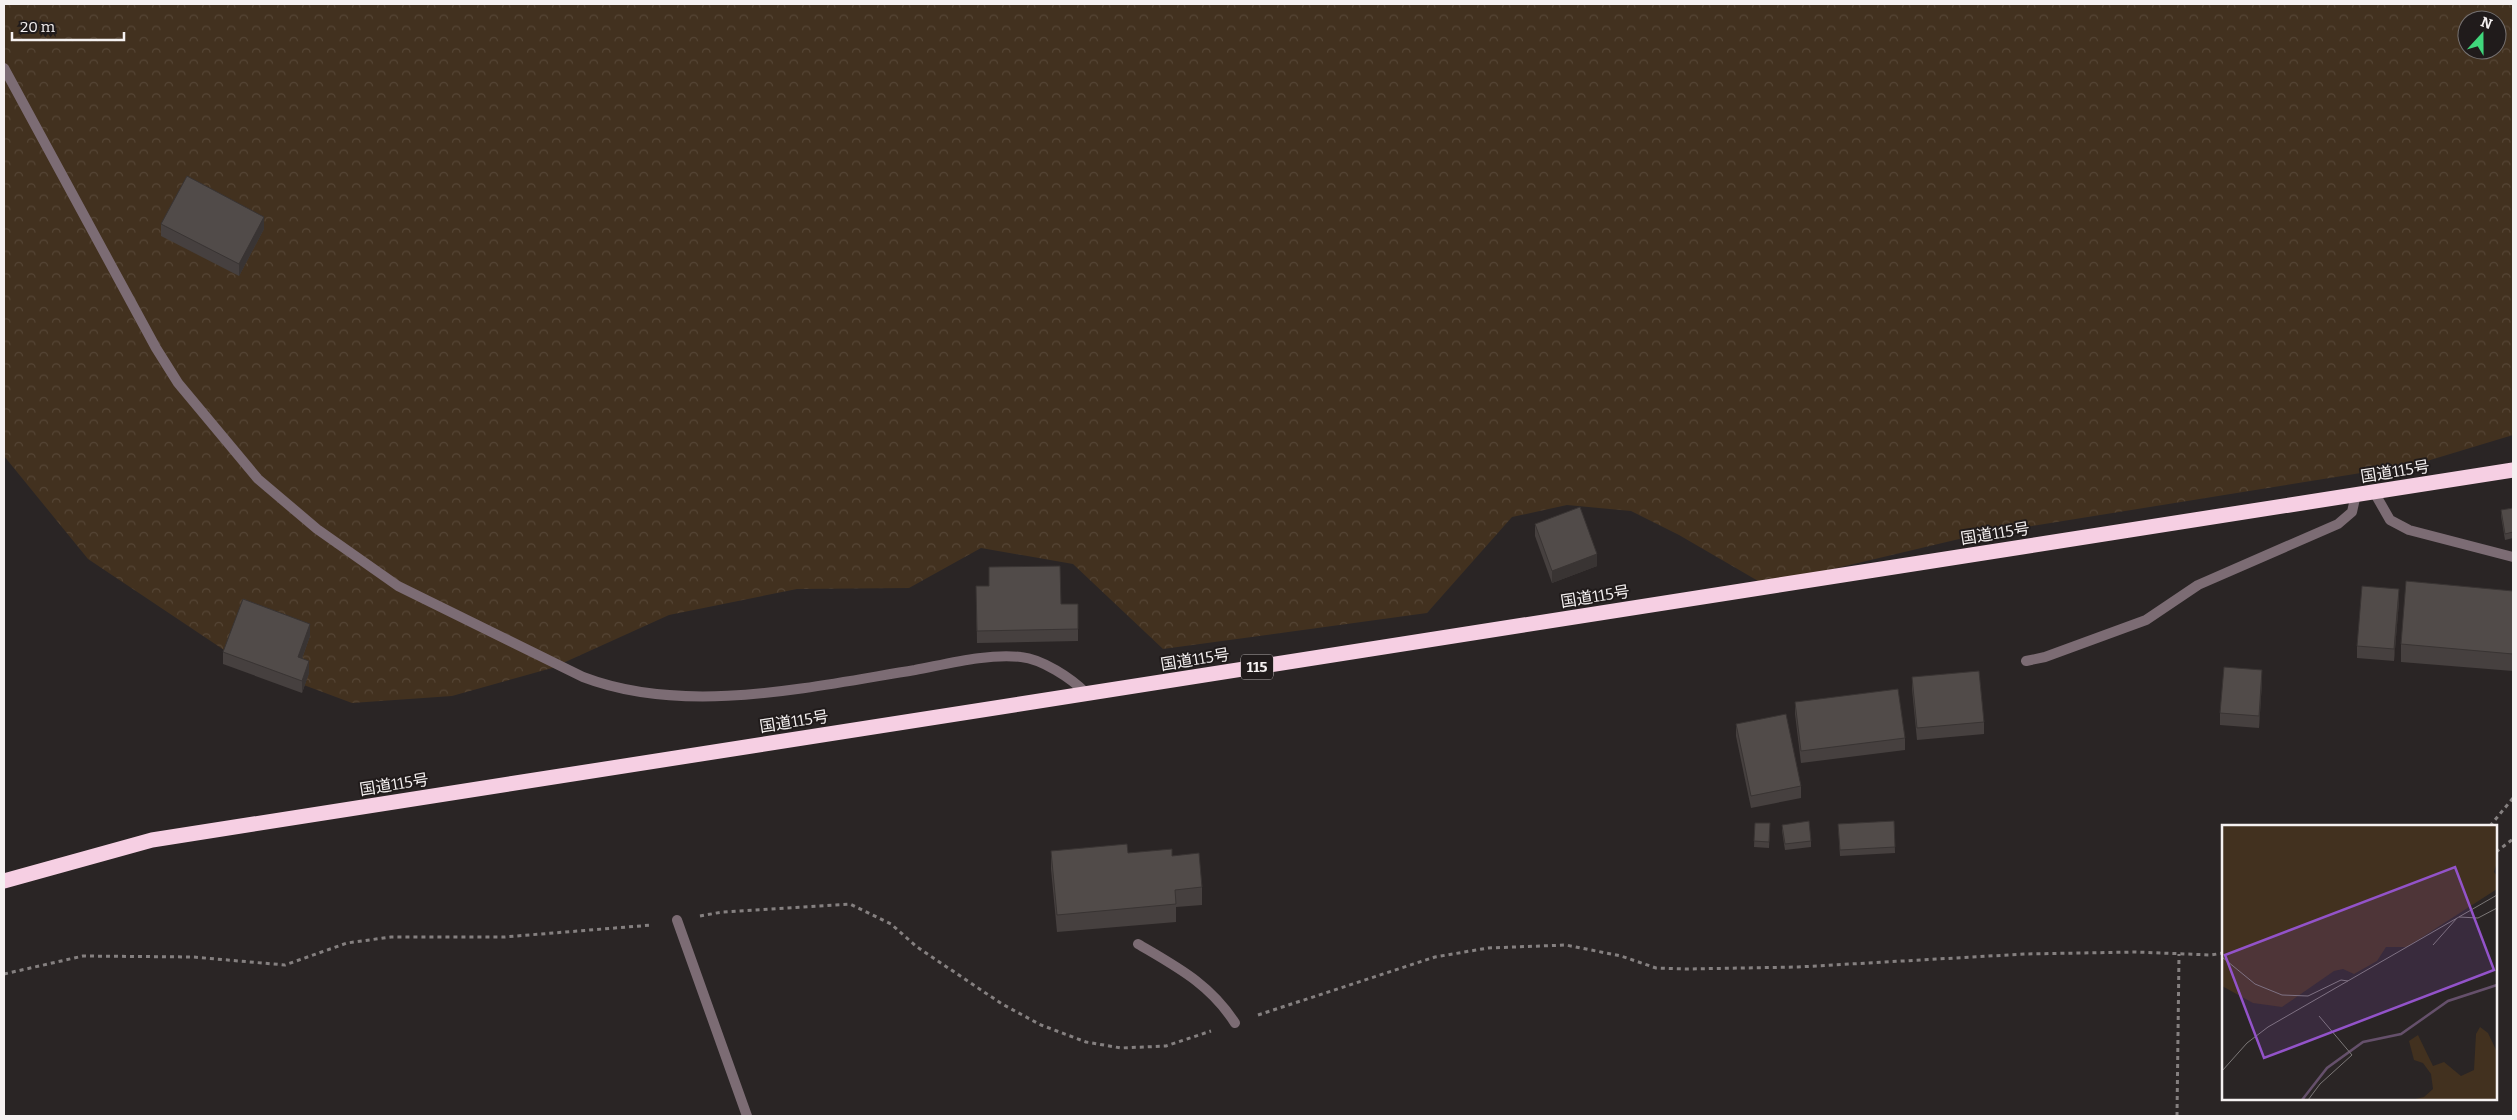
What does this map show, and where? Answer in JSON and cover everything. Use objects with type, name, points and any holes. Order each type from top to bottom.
[{"type":"highway","name":"国道115号","points":[[4,882],[152,840],[2513,470]]},
{"type":"street","points":[[4,68],[156,348],[178,382],[264,484],[317,529],[398,586],[583,677],[606,686],[670,695],[719,696],[808,687],[984,658],[1021,657],[1066,677],[1086,694]]},
{"type":"street","points":[[2374,492],[2390,520],[2410,530],[2513,557]]},
{"type":"street","points":[[2026,661],[2045,657],[2146,620],[2198,585],[2338,524],[2352,512],[2356,494]]},
{"type":"street","points":[[678,920],[747,1116]]},
{"type":"street","points":[[1138,944],[1197,980],[1222,1002],[1235,1023]]},
{"type":"path","points":[[2491,825],[2513,798]]},
{"type":"path","points":[[2497,851],[2513,839]]},
{"type":"path","points":[[4,974],[83,956],[193,956],[285,965],[347,943],[391,937],[504,937],[648,926],[722,912],[850,904],[891,924],[917,947],[1002,1004],[1041,1025],[1086,1042],[1121,1048],[1166,1046],[1436,957],[1488,948],[1566,946],[1621,956],[1656,968],[1686,969],[1798,968],[2025,954],[2179,954],[2210,956],[2222,953]]},
{"type":"path","points":[[2177,1116],[2179,954]]},
{"type":"green space","points":[[4,4],[2513,4],[2513,435],[2417,464],[1976,535],[1765,585],[1679,535],[1631,511],[1567,505],[1512,517],[1427,613],[1163,649],[1073,564],[981,548],[909,588],[797,589],[669,615],[552,668],[452,696],[352,703],[242,662],[88,559],[4,456]]},
{"type":"building","points":[[187,176],[264,217],[239,264],[161,224]]},
{"type":"building","points":[[1580,507],[1597,554],[1552,571],[1535,524]]},
{"type":"building","points":[[2513,508],[2513,532],[2505,534],[2501,510]]},
{"type":"building","points":[[1060,566],[1061,604],[1078,604],[1078,629],[977,631],[976,586],[989,586],[989,567]]},
{"type":"building","points":[[2406,581],[2513,591],[2513,654],[2401,644]]},
{"type":"building","points":[[2362,586],[2399,589],[2394,649],[2357,646]]},
{"type":"building","points":[[243,599],[310,624],[298,657],[309,661],[302,681],[223,652]]},
{"type":"building","points":[[2224,667],[2262,670],[2259,716],[2220,713]]},
{"type":"building","points":[[1979,671],[1984,722],[1917,728],[1912,677]]},
{"type":"building","points":[[1898,689],[1905,738],[1801,751],[1795,702]]},
{"type":"building","points":[[1786,714],[1801,786],[1751,796],[1736,724]]},
{"type":"building","points":[[1809,821],[1811,841],[1785,844],[1782,825]]},
{"type":"building","points":[[1894,821],[1895,847],[1840,850],[1838,824]]},
{"type":"building","points":[[1755,823],[1770,823],[1769,842],[1754,841]]},
{"type":"building","points":[[1127,844],[1128,853],[1172,849],[1172,856],[1199,853],[1202,887],[1175,890],[1176,904],[1057,915],[1051,851]]}]
